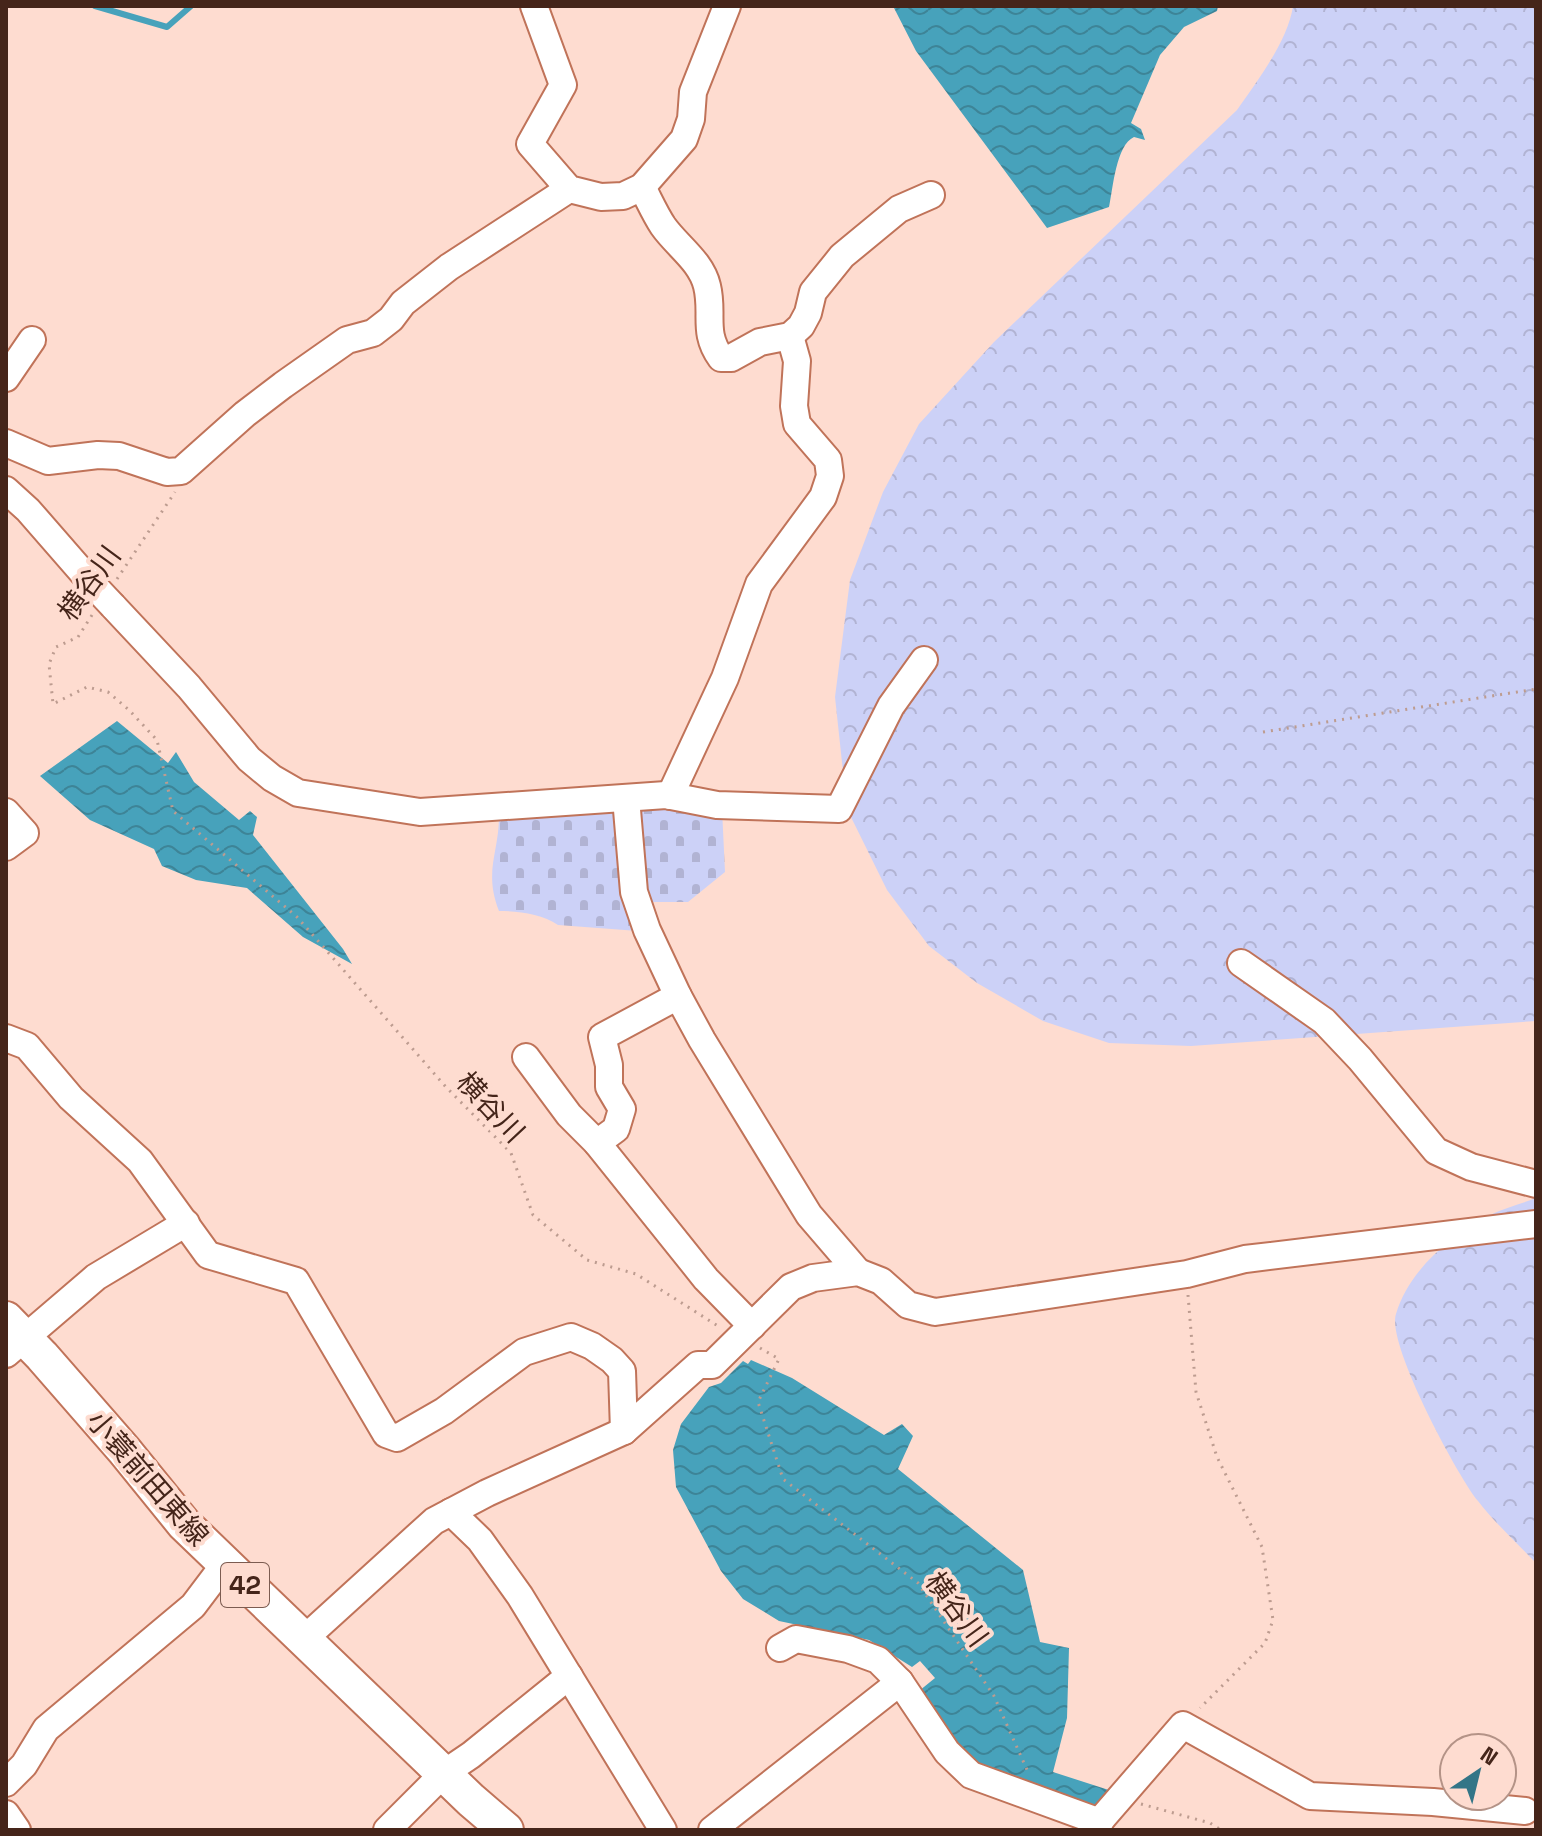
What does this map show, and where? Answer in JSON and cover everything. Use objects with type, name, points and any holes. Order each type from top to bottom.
[{"type":"main road","name":"小蓑前田東線","points":[[12,1337],[124,1450],[184,1524],[224,1565],[506,1830]]},
{"type":"street","points":[[534,6],[563,85],[530,144],[569,189],[601,197],[623,196],[642,187],[684,139],[691,119],[693,92],[727,6]]},
{"type":"street","points":[[642,187],[663,225],[702,271],[710,302],[708,327],[711,345],[721,358],[731,358],[760,342],[790,336],[801,326],[808,313],[813,292],[842,256],[899,209],[931,195]]},
{"type":"street","points":[[6,443],[48,461],[98,455],[119,456],[167,472],[181,471],[283,385],[347,340],[373,333],[391,319],[403,303],[449,267],[569,189]]},
{"type":"street","points":[[670,796],[725,678],[759,584],[823,497],[830,476],[828,460],[797,424],[794,406],[797,361],[790,336]]},
{"type":"street","points":[[6,378],[32,340]]},
{"type":"street","points":[[6,490],[28,510],[104,598],[189,687],[249,759],[272,778],[298,793],[420,812],[670,796],[717,805],[839,809],[891,706],[924,660]]},
{"type":"street","points":[[626,798],[634,892],[647,930],[709,1053],[809,1215],[858,1272],[881,1281],[908,1305],[935,1312],[1187,1274],[1245,1259],[1536,1224]]},
{"type":"street","points":[[6,812],[25,833],[6,847]]},
{"type":"street","points":[[1241,963],[1324,1021],[1360,1059],[1436,1151],[1471,1167],[1536,1184]]},
{"type":"street","points":[[597,1143],[616,1129],[622,1109],[609,1087],[609,1065],[602,1037],[678,996]]},
{"type":"street","points":[[6,1038],[27,1046],[71,1098],[140,1161],[208,1255],[296,1281],[386,1434],[397,1438],[444,1411],[524,1352],[571,1337],[592,1346],[622,1371],[624,1431]]},
{"type":"street","points":[[526,1057],[569,1115],[597,1143],[746,1332]]},
{"type":"street","points":[[12,1337],[96,1277],[186,1223]]},
{"type":"street","points":[[303,1640],[434,1521],[487,1493],[624,1431],[698,1365],[712,1365],[791,1287],[813,1278],[858,1272]]},
{"type":"street","points":[[451,1512],[480,1540],[520,1596],[663,1830]]},
{"type":"street","points":[[6,1783],[24,1765],[46,1729],[193,1606],[224,1565]]},
{"type":"street","points":[[780,1648],[796,1639],[848,1649],[878,1660],[900,1682],[947,1752],[971,1775],[1096,1826],[1183,1725],[1310,1796],[1433,1802],[1525,1811]]},
{"type":"street","points":[[387,1830],[443,1774],[569,1676]]},
{"type":"street","points":[[712,1830],[900,1682]]},
{"type":"street","points":[[6,1814],[17,1830]]},
{"type":"path","name":"横谷川","points":[[165,489],[176,490],[78,637],[56,647],[49,664],[53,704],[87,687],[108,692],[129,710],[157,740],[173,811],[297,917],[446,1087],[511,1153],[533,1215],[587,1260],[636,1274],[746,1332],[779,1359],[758,1402],[783,1479],[918,1583],[994,1696],[1028,1774]]},
{"type":"path","points":[[1263,732],[1536,689]]},
{"type":"path","points":[[1183,1725],[1265,1643],[1273,1620],[1262,1547],[1217,1457],[1196,1392],[1187,1274]]},
{"type":"path","points":[[1135,1802],[1210,1823],[1221,1830]]},
{"type":"green space","points":[[1293,6],[1536,6],[1536,1021],[1191,1046],[1109,1043],[1043,1021],[977,983],[929,946],[887,890],[847,809],[835,697],[850,580],[883,492],[919,424],[994,342],[1237,110],[1278,47]]},
{"type":"green space","points":[[621,803],[722,809],[725,872],[688,902],[630,902],[638,931],[558,925],[530,914],[499,911],[494,897],[492,872],[499,812]]},
{"type":"green space","points":[[1536,1198],[1536,1563],[1485,1509],[1455,1465],[1412,1379],[1396,1329],[1396,1314],[1402,1298],[1421,1269],[1447,1244],[1475,1223]]},
{"type":"water","points":[[893,6],[1218,6],[1217,11],[1184,27],[1160,55],[1131,123],[1141,129],[1145,140],[1134,137],[1123,149],[1109,207],[1047,228],[916,51]]},
{"type":"water","points":[[117,721],[168,763],[176,752],[194,782],[239,820],[250,811],[257,817],[253,835],[352,964],[303,937],[247,888],[196,880],[162,866],[154,849],[90,820],[40,776]]},
{"type":"water","points":[[751,1360],[792,1378],[884,1435],[902,1424],[913,1436],[898,1469],[1023,1570],[1040,1642],[1069,1648],[1067,1718],[1053,1772],[1115,1792],[1107,1806],[1082,1809],[975,1770],[919,1691],[935,1678],[920,1661],[912,1667],[869,1640],[779,1621],[743,1599],[721,1571],[676,1487],[673,1450],[681,1424],[709,1387],[721,1383],[743,1361],[748,1364]]},
{"type":"waterway","points":[[95,6],[167,27],[191,6]]}]
